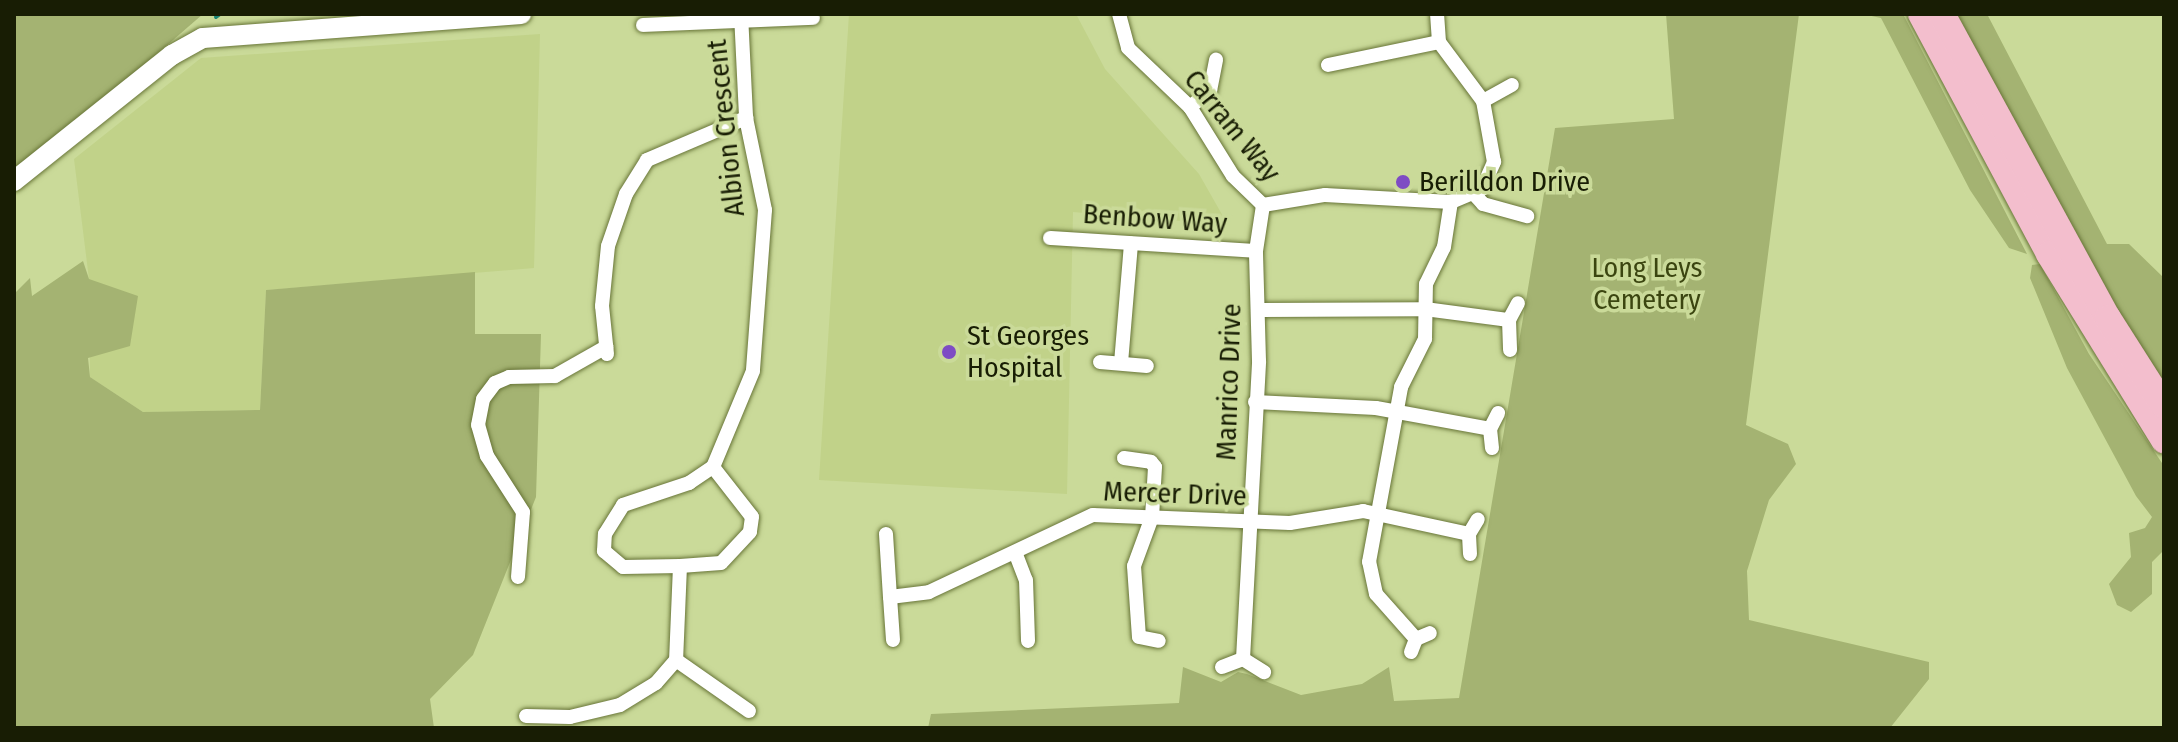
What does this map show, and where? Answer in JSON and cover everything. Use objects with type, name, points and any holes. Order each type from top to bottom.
[{"type":"highway","points":[[1921,14],[2049,254],[2164,440]]},
{"type":"highway","points":[[1942,14],[2101,305],[2164,406]]},
{"type":"street","points":[[14,181],[191,42],[235,32],[374,18],[521,14]]},
{"type":"street","name":"Carram Way","points":[[1119,14],[1128,48],[1190,107],[1233,176],[1263,205],[1325,195],[1451,202],[1475,195]]},
{"type":"street","points":[[1437,14],[1439,42],[1483,101],[1494,162],[1475,195],[1483,204],[1527,216]]},
{"type":"street","points":[[643,25],[741,17],[813,18]]},
{"type":"street","name":"Albion Crescent","points":[[713,467],[753,371],[765,210],[746,118],[741,17]]},
{"type":"street","points":[[1328,65],[1439,42]]},
{"type":"street","points":[[1190,107],[1210,91],[1216,60]]},
{"type":"street","points":[[1483,101],[1512,85]]},
{"type":"street","points":[[518,577],[523,512],[487,456],[478,425],[483,399],[495,383],[509,377],[555,376],[607,351],[602,306],[608,246],[626,194],[647,160],[746,118]]},
{"type":"street","points":[[1419,642],[1383,606],[1370,580],[1378,514],[1397,411],[1407,369],[1425,339],[1426,284],[1444,247],[1451,202]]},
{"type":"street","name":"Manrico Drive","points":[[1243,659],[1260,310],[1256,251],[1263,205]]},
{"type":"street","name":"Benbow Way","points":[[1050,238],[1256,251]]},
{"type":"street","points":[[1121,363],[1131,243]]},
{"type":"street","points":[[1510,350],[1509,320],[1518,303]]},
{"type":"street","points":[[1260,310],[1425,309],[1509,320]]},
{"type":"street","points":[[1100,362],[1147,366]]},
{"type":"street","points":[[1255,402],[1397,411],[1490,429]]},
{"type":"street","points":[[1492,448],[1490,429],[1498,413]]},
{"type":"street","points":[[1124,458],[1155,467],[1152,517],[1134,566],[1139,637],[1159,641]]},
{"type":"street","points":[[713,467],[752,517],[750,532],[721,563],[680,566],[623,567],[604,551],[605,534],[623,505],[689,483],[713,467]]},
{"type":"street","name":"Mercer Drive","points":[[890,597],[929,592],[1093,515],[1290,523],[1363,511],[1469,534]]},
{"type":"street","points":[[1470,554],[1469,534],[1478,519]]},
{"type":"street","points":[[886,534],[893,640]]},
{"type":"street","points":[[1015,552],[1026,580],[1028,641]]},
{"type":"street","points":[[526,716],[570,717],[620,705],[656,683],[676,660],[680,566]]},
{"type":"street","points":[[1222,667],[1243,659],[1264,672]]},
{"type":"street","points":[[676,660],[749,711]]},
{"type":"shaded area","name":"St Georges Hospital","points":[[849,14],[1076,14],[1105,69],[1199,174],[1228,225],[1073,212],[1067,494],[819,480]]},
{"type":"shaded area","points":[[540,34],[534,268],[266,290],[260,410],[143,412],[90,377],[89,279],[74,159],[201,58]]},
{"type":"green space","points":[[14,14],[203,14],[14,178]]},
{"type":"green space","name":"Long Leys Cemetery","points":[[1666,14],[1799,14],[1746,425],[1788,444],[1796,464],[1769,500],[1747,571],[1749,620],[1929,662],[1929,679],[1890,728],[928,728],[931,714],[1179,703],[1183,667],[1221,682],[1238,672],[1247,674],[1301,695],[1362,684],[1389,667],[1394,701],[1459,698],[1555,128],[1674,119]]},
{"type":"green space","points":[[1862,14],[1903,14],[2027,254],[2009,248],[1970,190],[1881,18]]},
{"type":"green space","points":[[1957,14],[1987,14],[2107,244],[2129,244],[2164,278],[2164,382],[2119,314]]},
{"type":"green space","points":[[83,261],[89,279],[138,296],[130,346],[88,358],[90,377],[143,412],[260,410],[266,290],[475,272],[475,334],[541,334],[536,497],[473,655],[430,699],[434,728],[14,728],[14,294],[30,278],[32,296]]},
{"type":"green space","points":[[2040,264],[2089,354],[2164,466],[2164,550],[2152,562],[2152,594],[2131,612],[2117,605],[2109,584],[2131,557],[2129,533],[2145,528],[2152,517],[2136,496],[2067,368],[2030,278],[2032,265]]},
{"type":"waterway","points":[[216,17],[220,14]]},
{"type":"place","name":"Berilldon Drive","points":[[1403,182]]},
{"type":"place","name":"St Georges Hospital","points":[[949,352]]}]
